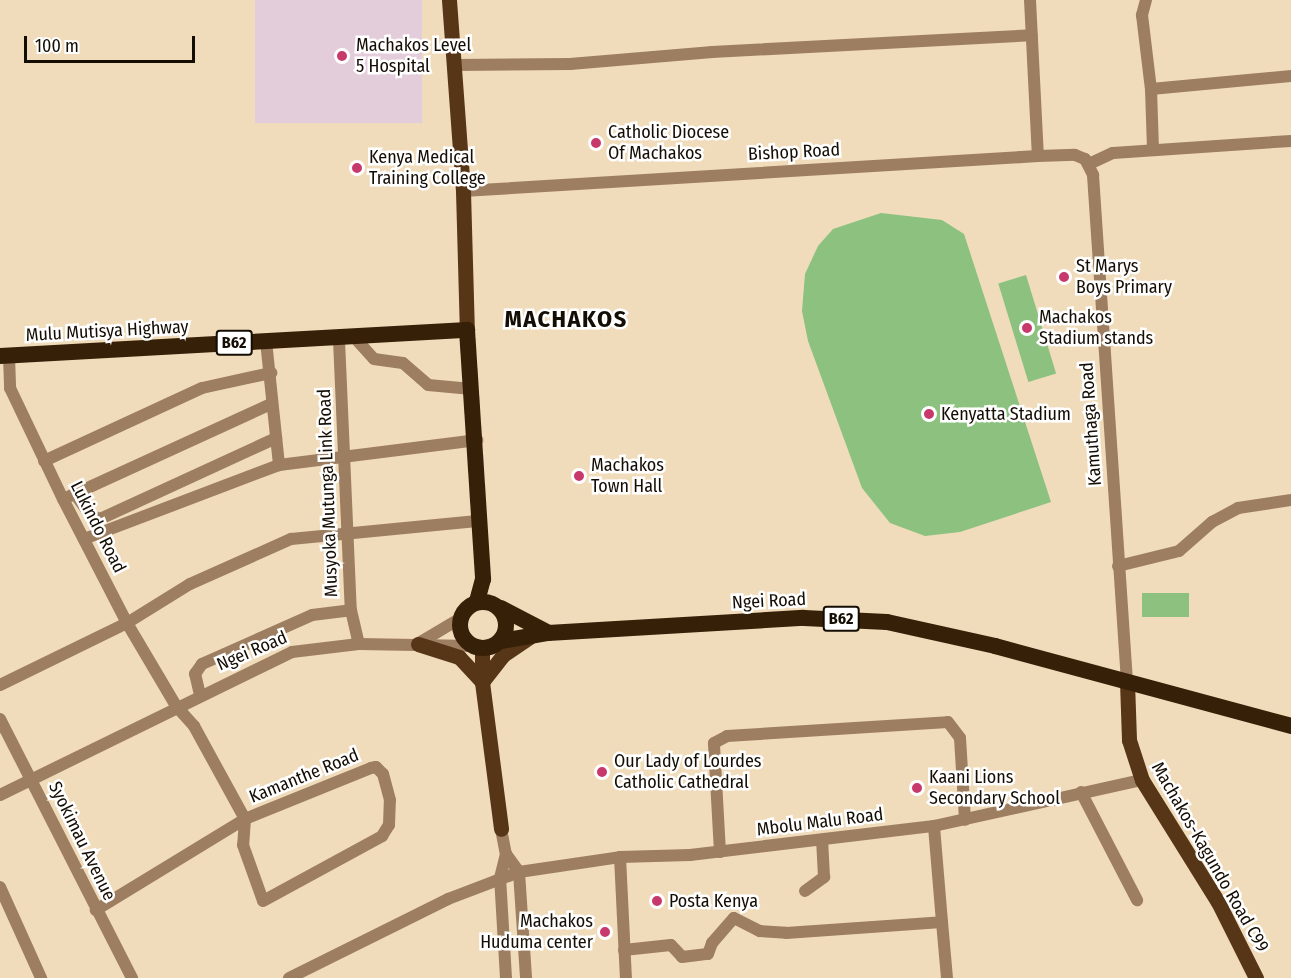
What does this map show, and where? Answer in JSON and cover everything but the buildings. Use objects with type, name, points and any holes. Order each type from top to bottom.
[{"type":"highway","name":"Mulu Mutisya Highway","points":[[5,356],[266,341],[347,339],[467,330]]},
{"type":"highway","points":[[467,330],[477,440],[477,521],[483,579],[477,602],[461,618],[461,633],[477,647]]},
{"type":"highway","points":[[483,579],[507,622],[501,641]]},
{"type":"highway","points":[[477,602],[497,606],[540,634]]},
{"type":"highway","name":"Ngei Road","points":[[540,634],[804,618],[887,622],[935,631],[1127,682]]},
{"type":"highway","name":"B62","points":[[477,647],[540,634]]},
{"type":"highway","name":"B62","points":[[1127,682],[1291,726]]},
{"type":"main road","points":[[449,0],[463,191],[467,330]]},
{"type":"main road","points":[[482,682],[503,655],[540,634]]},
{"type":"main road","points":[[418,644],[459,657],[482,682]]},
{"type":"main road","points":[[477,647],[501,829]]},
{"type":"main road","name":"Machakos-Kagundo Road C99","points":[[1127,682],[1130,740],[1142,780],[1218,902],[1256,978]]},
{"type":"street","points":[[1030,0],[1038,156]]},
{"type":"street","points":[[1146,0],[1142,15],[1151,89],[1153,150]]},
{"type":"street","points":[[454,65],[570,64],[712,52],[1032,35]]},
{"type":"street","points":[[1151,89],[1291,76]]},
{"type":"street","points":[[1089,164],[1113,153],[1291,141]]},
{"type":"street","name":"Bishop Road","points":[[463,191],[1038,156],[1075,155],[1089,164]]},
{"type":"street","name":"Kamuthaga Road","points":[[1089,164],[1093,175],[1127,682]]},
{"type":"street","points":[[347,339],[374,359],[403,363],[428,385],[472,389]]},
{"type":"street","name":"Musyoka Mutunga Link Road","points":[[347,339],[346,533],[351,610],[359,644]]},
{"type":"street","points":[[266,341],[279,465]]},
{"type":"street","name":"Lukindo Road","points":[[5,356],[10,388],[44,461],[127,623],[177,706]]},
{"type":"street","points":[[44,461],[202,388],[271,374]]},
{"type":"street","points":[[63,499],[272,404]]},
{"type":"street","points":[[75,494],[91,516],[100,519],[276,438]]},
{"type":"street","points":[[84,539],[279,465],[477,440]]},
{"type":"street","points":[[1118,566],[1179,551],[1212,522],[1238,508],[1291,500]]},
{"type":"street","points":[[0,685],[127,623],[190,584],[291,539],[477,521]]},
{"type":"street","points":[[200,695],[195,674],[202,664],[312,615],[351,610]]},
{"type":"street","points":[[418,644],[461,618]]},
{"type":"street","name":"Ngei Road","points":[[0,795],[177,706],[292,652],[359,644],[477,647]]},
{"type":"street","points":[[177,706],[194,726],[245,819]]},
{"type":"street","name":"Syokimau Avenue","points":[[0,719],[132,978]]},
{"type":"street","points":[[720,852],[714,743],[727,736],[948,722],[960,738],[965,820]]},
{"type":"street","name":"Kamanthe Road","points":[[96,910],[245,819],[376,767],[383,774],[390,800],[389,825],[382,836],[264,901],[243,845],[245,819]]},
{"type":"street","name":"Mbolu Malu Road","points":[[290,978],[313,973],[500,878],[519,872],[620,857],[720,852],[822,842],[934,826],[1142,780]]},
{"type":"street","points":[[1081,792],[1137,900]]},
{"type":"street","points":[[934,826],[947,978]]},
{"type":"street","points":[[501,829],[506,854],[519,872],[526,978]]},
{"type":"street","points":[[805,891],[824,877],[822,842]]},
{"type":"street","points":[[506,854],[500,878],[506,978]]},
{"type":"street","points":[[620,857],[626,978]]},
{"type":"street","points":[[1,884],[41,978]]},
{"type":"street","points":[[624,950],[671,945],[682,957],[708,954],[712,943],[734,918],[760,931],[786,933],[942,922]]},
{"type":"shaded area","name":"Machakos Level 5 Hospital","points":[[255,0],[422,0],[422,123],[255,123]]},
{"type":"green space","name":"Kenyatta Stadium","points":[[881,213],[942,220],[964,234],[1051,502],[960,532],[925,536],[890,523],[862,488],[808,341],[802,311],[805,274],[818,246],[833,229]]},
{"type":"green space","name":"Machakos Stadium stands","points":[[1026,275],[1056,373],[1028,382],[998,283]]},
{"type":"green space","points":[[1142,593],[1189,593],[1189,617],[1142,617]]},
{"type":"place","name":"Machakos Level 5 Hospital","points":[[342,56]]},
{"type":"place","name":"Catholic Diocese Of Machakos","points":[[596,143]]},
{"type":"place","name":"Kenya Medical Training College","points":[[357,168]]},
{"type":"place","name":"St Marys Boys Primary","points":[[1064,277]]},
{"type":"place","name":"Machakos Stadium stands","points":[[1027,328]]},
{"type":"place","name":"Kenyatta Stadium","points":[[929,414]]},
{"type":"place","name":"Machakos Town Hall","points":[[579,476]]},
{"type":"place","name":"Our Lady of Lourdes Catholic Cathedral","points":[[602,772]]},
{"type":"place","name":"Kaani Lions Secondary School","points":[[917,788]]},
{"type":"place","name":"Posta Kenya","points":[[657,901]]},
{"type":"place","name":"Machakos Huduma center","points":[[605,932]]},
{"type":"district","name":"MACHAKOS","points":[[566,320]]}]
